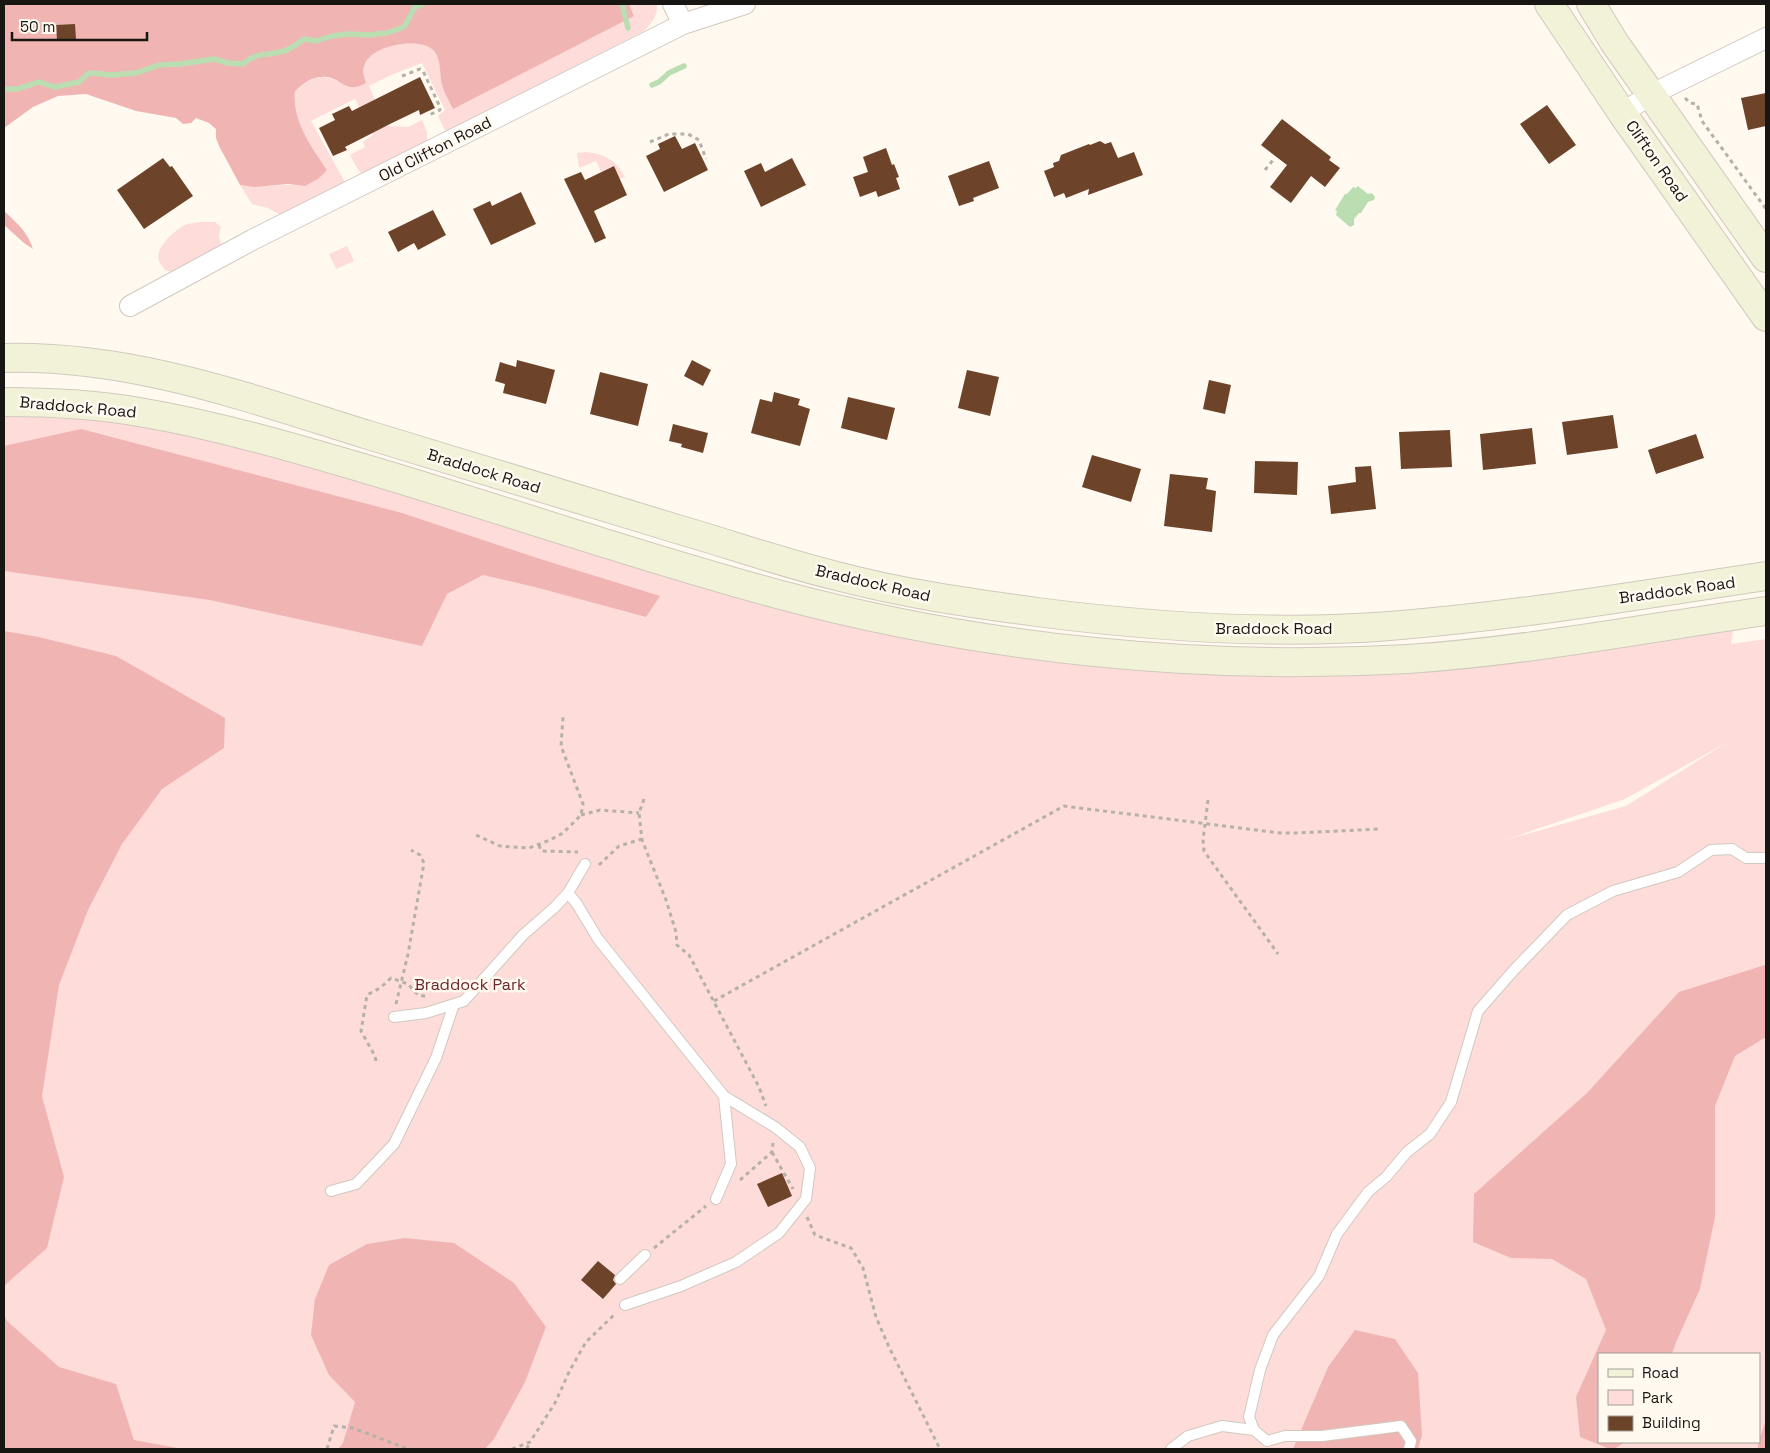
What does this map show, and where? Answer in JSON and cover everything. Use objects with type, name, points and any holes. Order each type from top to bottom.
[{"type":"main road","name":"Clifton Road","points":[[1549,4],[1622,113],[1766,317]]},
{"type":"main road","name":"Clifton Road","points":[[1591,4],[1614,42],[1766,258]]},
{"type":"main road","name":"Braddock Road","points":[[4,358],[97,362],[188,380],[502,477],[834,576],[925,595],[1064,616],[1140,624],[1227,628],[1384,627],[1533,611],[1766,576]]},
{"type":"main road","name":"Braddock Road","points":[[4,402],[86,405],[136,412],[270,441],[402,480],[605,544],[783,596],[884,619],[1007,642],[1164,659],[1312,662],[1411,659],[1521,647],[1766,611]]},
{"type":"street","points":[[673,4],[682,24]]},
{"type":"street","name":"Old Clifton Road","points":[[130,306],[252,240],[682,24],[746,4]]},
{"type":"street","points":[[1622,113],[1652,94],[1766,38]]},
{"type":"lane","points":[[1409,1449],[1411,1442],[1401,1426],[1322,1436],[1285,1436],[1266,1445],[1254,1430],[1249,1417],[1260,1370],[1274,1335],[1319,1276],[1337,1234],[1368,1192],[1386,1177],[1407,1152],[1430,1134],[1451,1102],[1478,1011],[1567,915],[1613,891],[1678,872],[1711,850],[1732,849],[1746,858],[1766,858]]},
{"type":"lane","points":[[394,1017],[426,1013],[464,1001],[523,935],[568,893],[585,859]]},
{"type":"lane","points":[[568,893],[604,947],[724,1096],[775,1127],[800,1147],[810,1168],[806,1199],[779,1233],[736,1262],[681,1286],[625,1305]]},
{"type":"lane","points":[[332,1191],[356,1184],[394,1144],[436,1058],[454,1004]]},
{"type":"lane","points":[[716,1199],[730,1164],[724,1096]]},
{"type":"lane","points":[[620,1279],[645,1255]]},
{"type":"lane","points":[[1171,1449],[1188,1436],[1222,1426],[1254,1430]]},
{"type":"path","points":[[402,76],[420,69],[423,71],[440,107],[440,110],[429,115]]},
{"type":"path","points":[[650,142],[669,134],[688,134],[699,140],[706,159]]},
{"type":"path","points":[[1266,170],[1273,160]]},
{"type":"path","points":[[476,835],[500,846],[522,848],[539,845],[563,833],[581,814],[583,804],[561,746],[563,717]]},
{"type":"path","points":[[644,799],[639,813],[642,839],[668,908],[676,932],[677,944],[689,955],[759,1087],[775,1127],[772,1152],[815,1235],[851,1248],[863,1268],[876,1317],[940,1449]]},
{"type":"path","points":[[1208,800],[1203,840],[1204,851],[1278,954]]},
{"type":"path","points":[[714,1000],[1064,806],[1296,834],[1380,829]]},
{"type":"path","points":[[581,814],[600,810],[639,813]]},
{"type":"path","points":[[594,870],[619,846],[642,839]]},
{"type":"path","points":[[539,845],[541,851],[581,852],[585,859]]},
{"type":"path","points":[[394,1017],[408,954],[424,863],[420,854],[411,850]]},
{"type":"path","points":[[376,1061],[361,1031],[367,995],[380,988],[391,978],[408,984],[418,994],[432,998]]},
{"type":"path","points":[[645,1255],[772,1152]]},
{"type":"path","points":[[527,1449],[555,1403],[570,1370],[586,1342],[625,1305]]},
{"type":"path","points":[[327,1449],[334,1426],[353,1428],[408,1449]]},
{"type":"path","points":[[512,1449],[530,1442]]},
{"type":"green space","points":[[629,4],[657,4],[653,20],[642,32],[446,132],[438,116],[445,110],[422,63],[369,86],[386,126],[408,127],[422,120],[427,132],[427,143],[363,175],[350,155],[365,147],[363,142],[373,135],[355,99],[311,121],[346,184],[282,216],[268,208],[252,204],[240,185],[305,186],[327,170],[304,133],[296,113],[295,91],[315,78],[326,77],[348,87],[364,74],[367,60],[375,52],[392,46],[411,43],[427,46],[436,54],[443,88],[634,16]]},
{"type":"green space","points":[[577,153],[599,154],[614,162],[625,177],[620,179],[613,166],[601,172],[596,161],[579,168]]},
{"type":"green space","points":[[200,222],[215,222],[221,227],[219,235],[221,245],[172,272],[165,270],[159,262],[158,256],[162,245],[181,227]]},
{"type":"green space","points":[[347,246],[354,261],[336,269],[329,254]]},
{"type":"green space","name":"Braddock Park","points":[[4,415],[198,424],[884,619],[1312,663],[1735,615],[1731,644],[1766,639],[1766,1449],[4,1449]],"holes":[[[1726,743],[1626,806],[1505,840],[1625,799]]]},
{"type":"shaded area","points":[[4,4],[629,4],[634,16],[453,109],[443,88],[437,55],[428,46],[419,44],[397,45],[386,48],[369,57],[364,66],[366,83],[358,86],[347,86],[328,77],[318,77],[304,83],[295,91],[296,113],[304,133],[327,170],[318,179],[305,186],[288,184],[255,187],[240,185],[219,146],[216,138],[216,129],[209,123],[196,118],[191,123],[183,124],[176,118],[136,111],[86,94],[58,96],[33,107],[4,128]]},
{"type":"shaded area","points":[[1358,186],[1368,194],[1372,193],[1375,197],[1374,200],[1368,202],[1361,213],[1354,219],[1354,225],[1350,227],[1336,215],[1337,211],[1335,210],[1345,194],[1353,187],[1356,188]]},
{"type":"shaded area","points":[[4,211],[25,232],[33,249],[4,225]]},
{"type":"shaded area","points":[[81,429],[402,513],[660,596],[646,617],[483,575],[447,594],[422,646],[210,600],[4,571],[4,446]]},
{"type":"shaded area","points":[[4,631],[39,637],[116,656],[225,718],[224,748],[162,789],[122,844],[88,910],[59,985],[42,1096],[64,1177],[47,1248],[4,1286]]},
{"type":"shaded area","points":[[1765,965],[1766,1037],[1735,1056],[1715,1106],[1715,1217],[1700,1289],[1672,1353],[1598,1353],[1598,1443],[1623,1443],[1614,1449],[1610,1449],[1580,1437],[1576,1397],[1606,1330],[1586,1279],[1552,1259],[1511,1258],[1473,1242],[1474,1194],[1587,1093],[1679,992]]},
{"type":"shaded area","points":[[405,1238],[454,1243],[514,1283],[546,1327],[525,1382],[494,1439],[485,1449],[338,1449],[343,1443],[355,1402],[329,1375],[311,1335],[315,1299],[329,1265],[367,1244]]},
{"type":"shaded area","points":[[4,1314],[7,1321],[59,1367],[116,1384],[134,1440],[183,1449],[4,1449]]},
{"type":"shaded area","points":[[1355,1330],[1395,1339],[1418,1373],[1422,1435],[1418,1449],[1293,1449],[1328,1367]]},
{"type":"shaded area","points":[[1766,1420],[1766,1449],[1758,1449]]},
{"type":"building","points":[[75,24],[76,39],[57,40],[56,25]]},
{"type":"building","points":[[420,77],[435,108],[420,115],[419,110],[345,147],[347,150],[333,156],[319,128],[335,120],[332,114],[349,106],[352,111]]},
{"type":"building","points":[[1766,93],[1766,126],[1748,130],[1741,98]]},
{"type":"building","points":[[1547,105],[1576,145],[1549,164],[1520,124]]},
{"type":"building","points":[[1282,119],[1331,157],[1329,160],[1340,168],[1325,187],[1311,176],[1291,203],[1270,187],[1287,165],[1261,145]]},
{"type":"building","points":[[675,136],[682,149],[695,143],[708,170],[664,192],[646,156],[660,149],[658,144]]},
{"type":"building","points":[[1100,141],[1105,144],[1111,142],[1118,158],[1134,152],[1143,175],[1088,195],[1089,189],[1066,198],[1064,193],[1054,197],[1044,171],[1054,167],[1053,163],[1059,161],[1061,155]]},
{"type":"building","points":[[886,148],[899,177],[896,178],[900,189],[878,197],[876,191],[860,197],[853,177],[868,172],[863,157]]},
{"type":"building","points":[[163,158],[170,167],[172,166],[193,196],[144,229],[117,190]]},
{"type":"building","points":[[792,158],[806,185],[761,207],[744,171],[761,163],[765,172]]},
{"type":"building","points":[[989,161],[999,188],[973,198],[974,201],[959,206],[948,176]]},
{"type":"building","points":[[614,166],[627,195],[594,211],[606,238],[595,243],[564,179],[581,172],[585,180]]},
{"type":"building","points":[[521,192],[536,224],[491,245],[473,209],[490,201],[492,206]]},
{"type":"building","points":[[433,210],[446,235],[418,250],[414,243],[398,252],[388,232]]},
{"type":"building","points":[[517,360],[555,370],[546,404],[503,393],[505,384],[495,381],[500,362],[516,367]]},
{"type":"building","points":[[692,360],[711,370],[703,386],[684,376]]},
{"type":"building","points":[[967,370],[999,377],[990,416],[958,408]]},
{"type":"building","points":[[600,372],[648,384],[638,426],[590,414]]},
{"type":"building","points":[[1209,380],[1231,385],[1225,414],[1203,409]]},
{"type":"building","points":[[774,392],[800,399],[798,405],[810,409],[800,446],[751,433],[760,399],[772,402]]},
{"type":"building","points":[[848,397],[895,408],[887,440],[841,428]]},
{"type":"building","points":[[1613,415],[1618,448],[1567,455],[1562,422]]},
{"type":"building","points":[[673,424],[708,433],[703,453],[681,447],[682,444],[669,441]]},
{"type":"building","points":[[1532,428],[1536,464],[1483,470],[1480,434]]},
{"type":"building","points":[[1450,430],[1452,467],[1401,469],[1399,432]]},
{"type":"building","points":[[1696,434],[1704,458],[1656,474],[1648,450]]},
{"type":"building","points":[[1092,455],[1141,469],[1131,502],[1082,487]]},
{"type":"building","points":[[1255,461],[1298,462],[1297,495],[1254,493]]},
{"type":"building","points":[[1371,466],[1376,509],[1331,514],[1328,486],[1356,482],[1355,467]]},
{"type":"building","points":[[1170,474],[1208,478],[1206,489],[1216,491],[1212,532],[1164,526]]},
{"type":"building","points":[[782,1173],[792,1196],[768,1207],[757,1184]]},
{"type":"building","points":[[598,1261],[615,1275],[613,1280],[616,1284],[603,1299],[581,1280]]},
{"type":"waterway","points":[[4,89],[17,89],[39,82],[54,87],[79,82],[89,73],[112,75],[136,73],[159,65],[214,59],[228,63],[243,64],[256,56],[287,50],[304,39],[316,41],[348,34],[368,35],[387,33],[404,27],[415,7],[423,4]]},
{"type":"waterway","points":[[622,4],[628,28]]},
{"type":"waterway","points":[[652,85],[659,82],[669,73],[684,66]]}]
